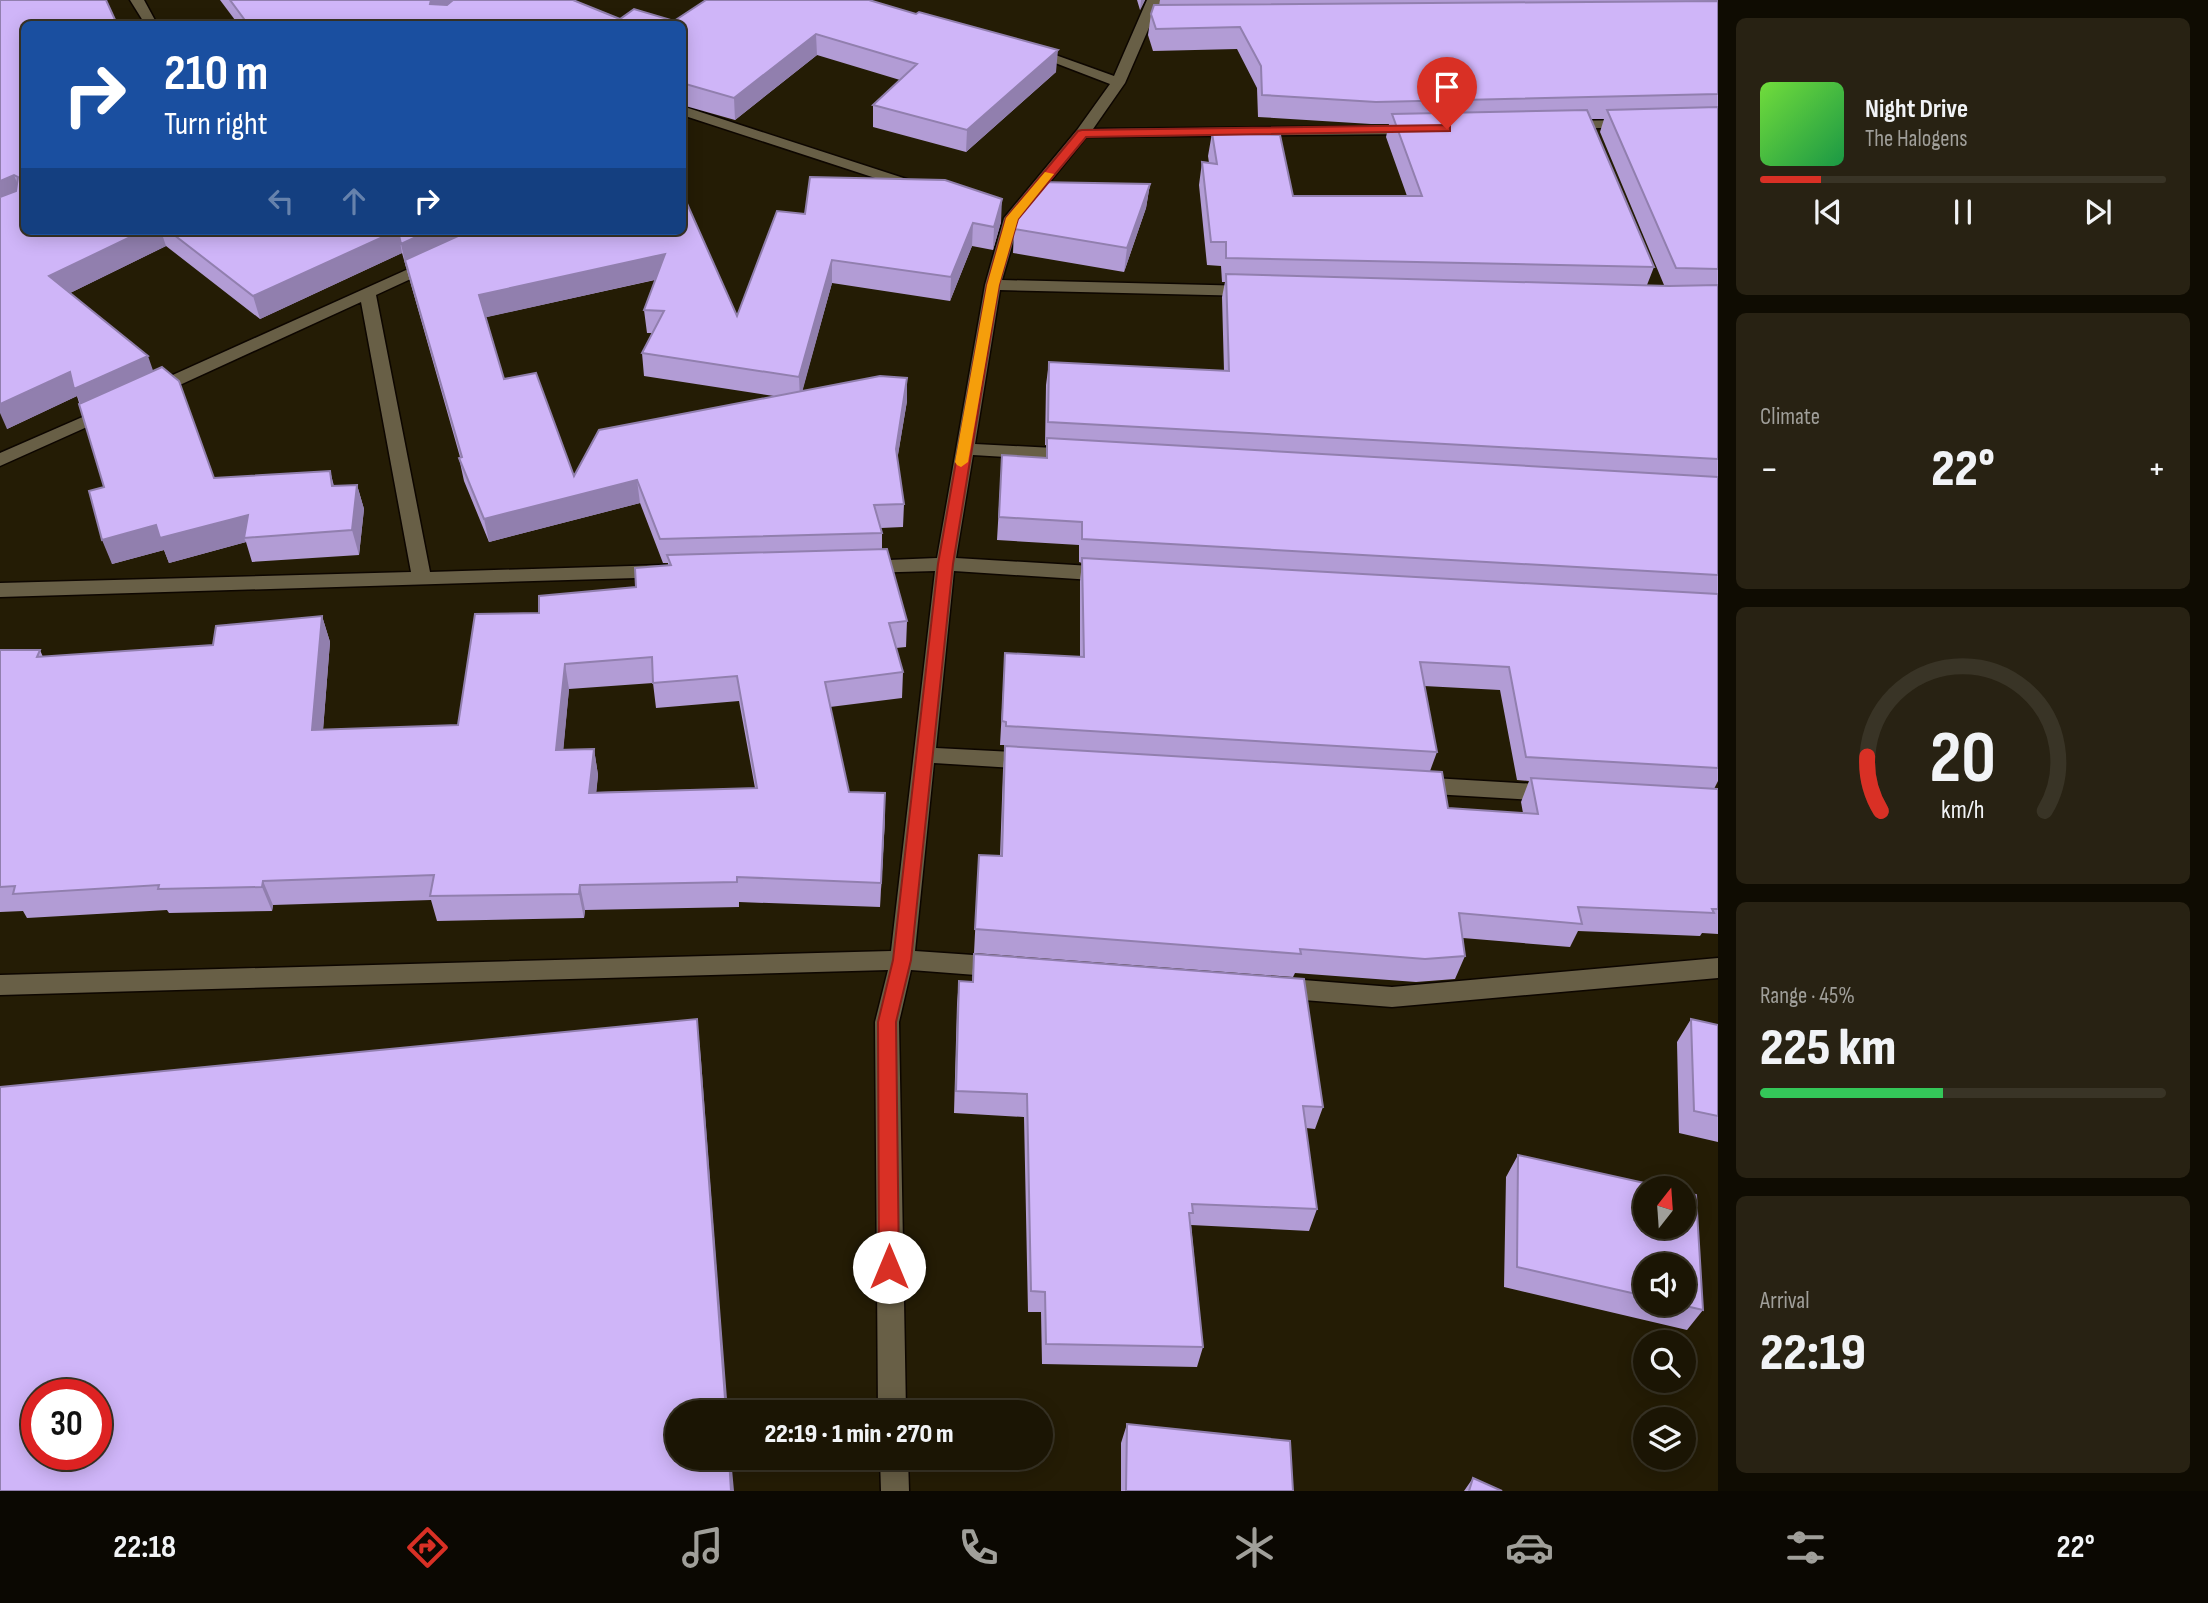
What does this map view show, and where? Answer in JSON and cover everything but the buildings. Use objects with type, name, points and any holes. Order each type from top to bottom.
[{"type":"street","points":[[137,0],[149,21]]},
{"type":"street","points":[[892,1400],[887,1022],[902,960],[945,564],[1005,216],[1082,134],[1118,83],[1152,14]]},
{"type":"street","points":[[1015,46],[1095,72],[1118,83]]},
{"type":"street","points":[[686,111],[933,192]]},
{"type":"street","points":[[1544,126],[1588,131],[1652,123]]},
{"type":"street","points":[[1082,134],[1433,129]]},
{"type":"street","points":[[0,460],[449,256]]},
{"type":"street","points":[[993,285],[1271,292]]},
{"type":"street","points":[[367,292],[422,579]]},
{"type":"street","points":[[963,449],[1089,456]]},
{"type":"street","points":[[849,567],[945,564],[1125,575]]},
{"type":"street","points":[[0,590],[684,572]]},
{"type":"street","points":[[925,755],[1050,762]]},
{"type":"street","points":[[1398,784],[1579,795]]},
{"type":"street","points":[[0,985],[902,960],[1024,969]]},
{"type":"street","points":[[1256,986],[1392,997],[1718,968]]},
{"type":"street","points":[[894,1470],[895,1491]]},
{"type":"slow traffic","points":[[961,462],[993,285],[1012,218],[1049,174]]},
{"type":"route","points":[[889,1267],[887,1022],[902,960],[945,564],[993,285],[1012,218],[1082,134],[1447,129]]}]
